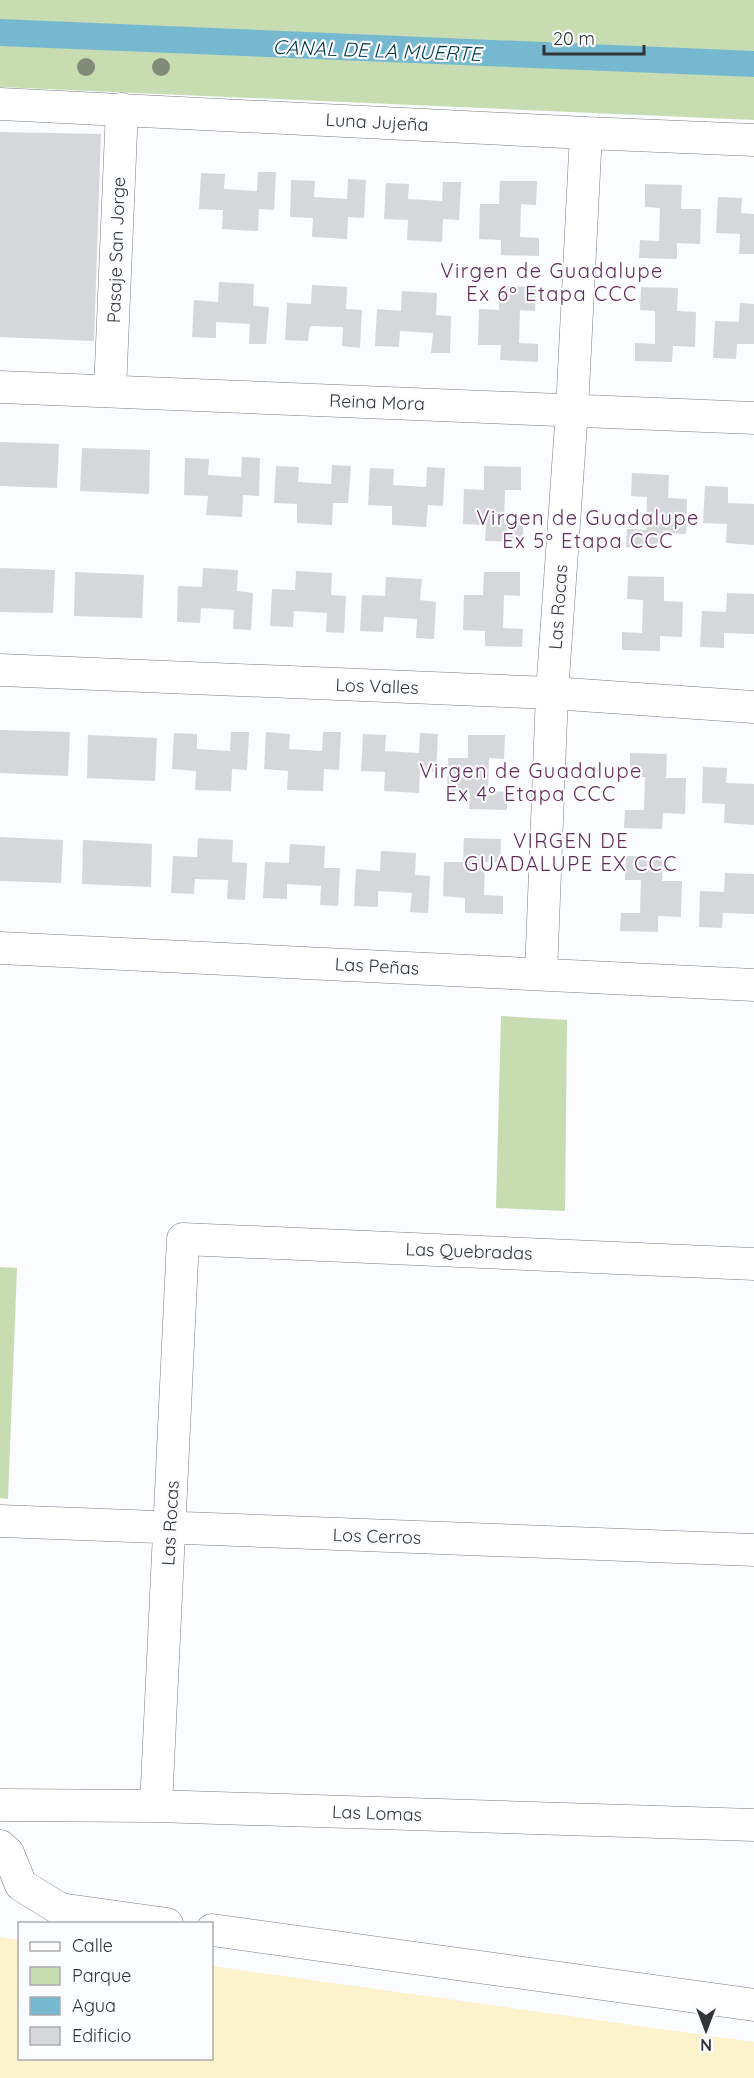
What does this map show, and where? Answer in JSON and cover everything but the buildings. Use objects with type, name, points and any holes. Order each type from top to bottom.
[{"type":"street","name":"Luna Jujeña","points":[[0,104],[754,140]]},
{"type":"street","name":"Pasaje San Jorge","points":[[110,391],[122,109]]},
{"type":"street","name":"Las Rocas","points":[[541,974],[552,693],[572,410],[586,133]]},
{"type":"street","name":"Reina Mora","points":[[0,387],[754,418]]},
{"type":"street","name":"Los Valles","points":[[0,670],[552,693],[754,707]]},
{"type":"street","name":"Las Peñas","points":[[0,948],[754,985]]},
{"type":"street","name":"Las Rocas","points":[[156,1806],[183,1239]]},
{"type":"street","name":"Las Quebradas","points":[[183,1239],[754,1264]]},
{"type":"street","name":"Los Cerros","points":[[0,1521],[754,1550]]},
{"type":"street","name":"Las Lomas","points":[[0,1805],[156,1806],[754,1824]]},
{"type":"street","points":[[0,1846],[8,1853],[21,1885],[60,1909],[159,1922]]},
{"type":"street","points":[[213,1930],[754,2006]]},
{"type":"green space","points":[[0,0],[754,0],[754,120],[0,87]]},
{"type":"green space","points":[[501,1016],[567,1020],[565,1211],[496,1208]]},
{"type":"green space","points":[[0,1267],[17,1268],[8,1499],[0,1498]]},
{"type":"sand","points":[[0,1937],[18,1940],[18,2060],[213,2060],[213,1966],[754,2042],[754,2078],[0,2078]]},
{"type":"water","name":"CANAL DE LA MUERTE","points":[[0,19],[754,51],[754,77],[0,46]]},
{"type":"district","name":"Virgen de Guadalupe Ex 6º Etapa CCC","points":[[552,282]]},
{"type":"district","name":"Virgen de Guadalupe Ex 5º Etapa CCC","points":[[588,528]]},
{"type":"district","name":"Virgen de Guadalupe Ex 4º Etapa CCC","points":[[531,782]]},
{"type":"district","name":"VIRGEN DE GUADALUPE EX CCC","points":[[571,852]]}]
